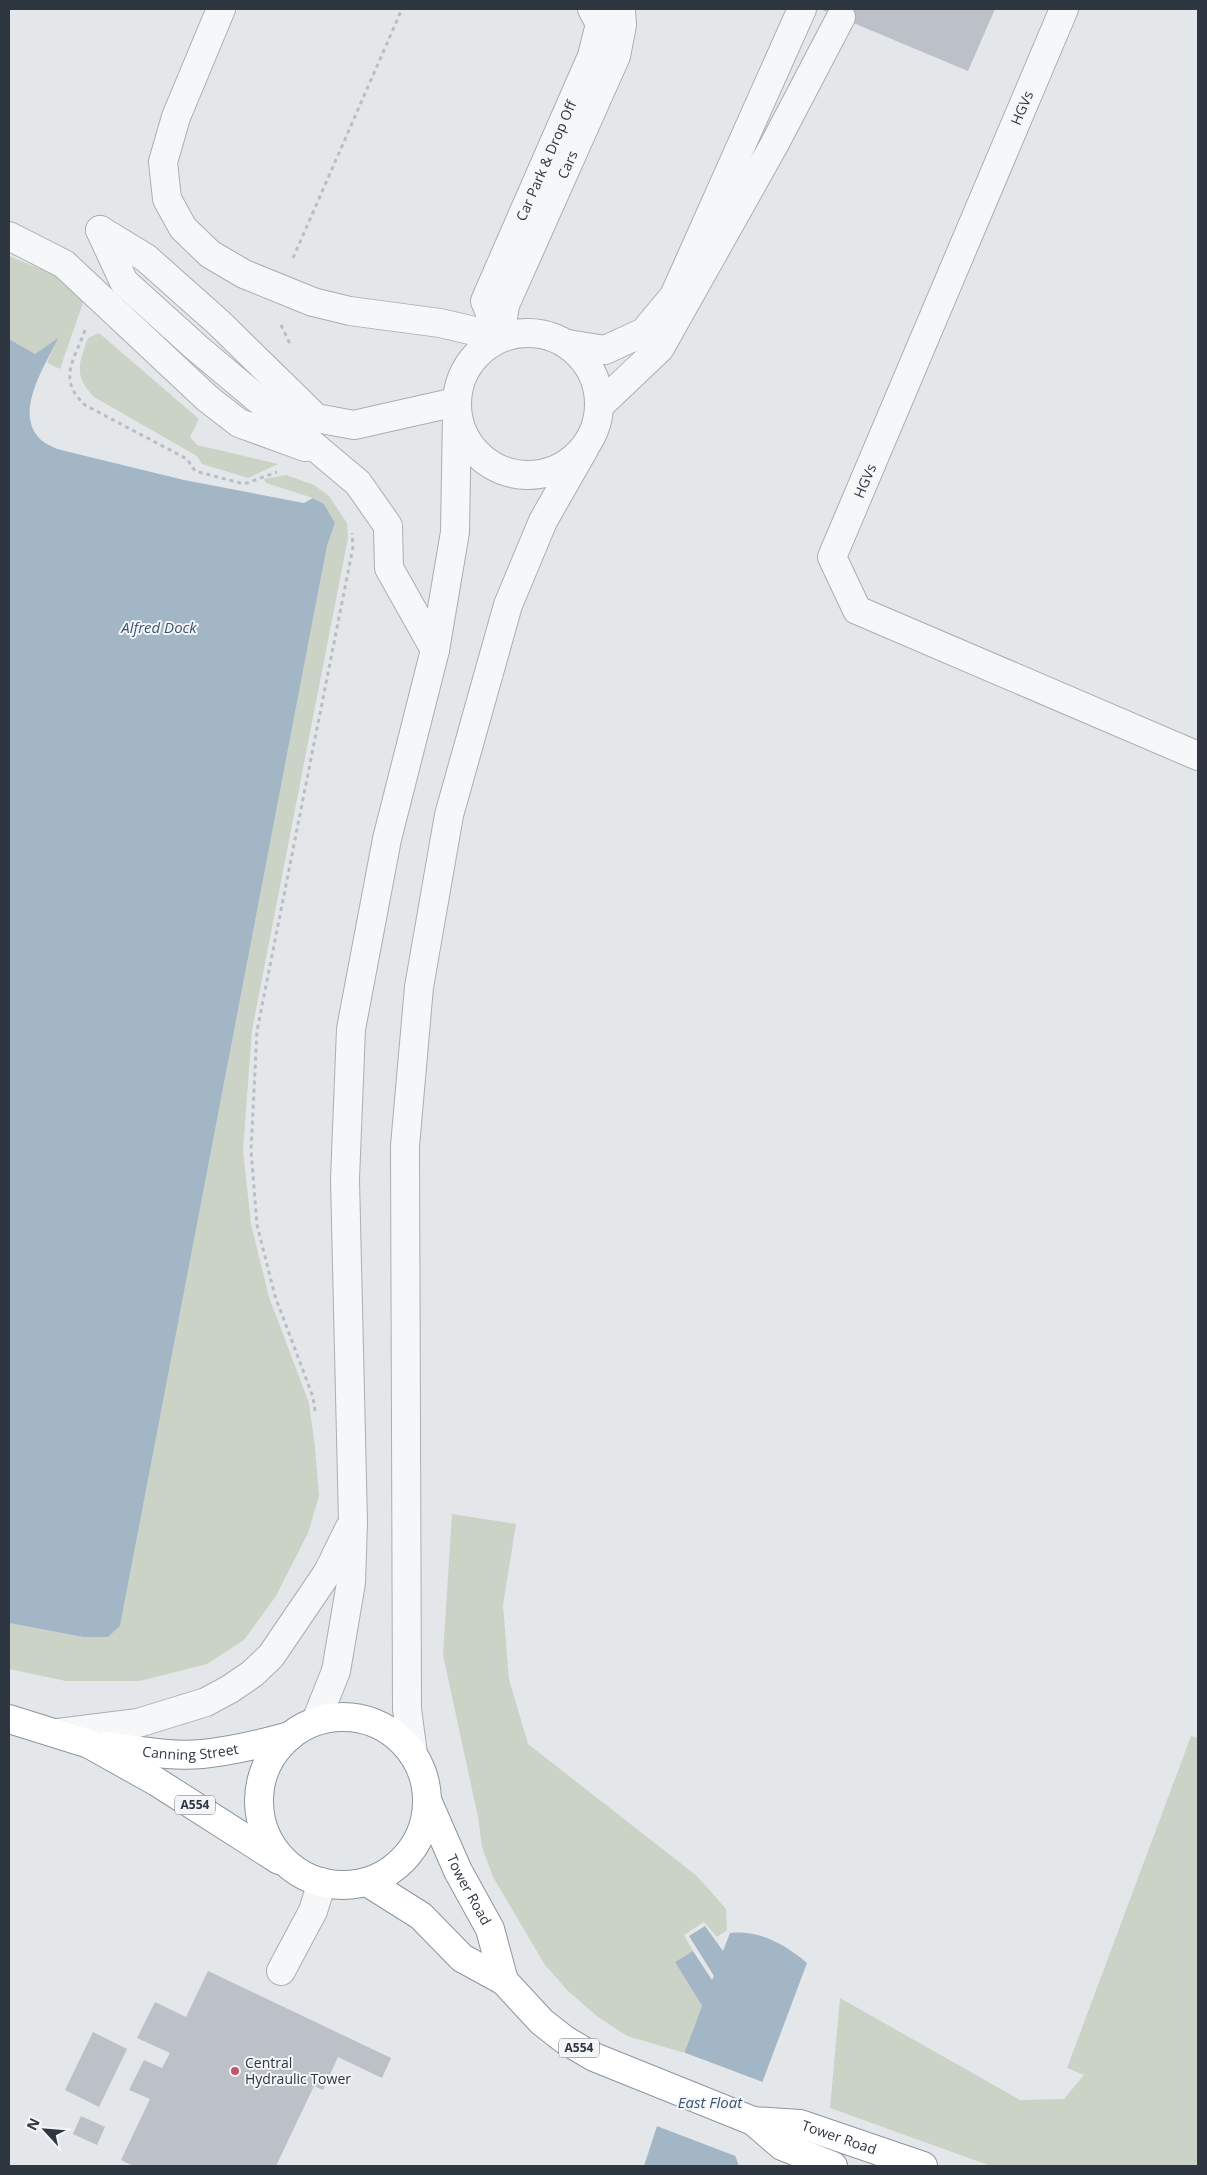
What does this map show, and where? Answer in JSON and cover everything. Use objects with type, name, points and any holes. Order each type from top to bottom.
[{"type":"highway","name":"A554","points":[[352,1717],[370,1722],[394,1735],[413,1754],[420,1768],[427,1800],[425,1818],[420,1834],[411,1850],[391,1869],[367,1882],[336,1885],[322,1882],[297,1871],[277,1853],[262,1823],[259,1804],[265,1769],[275,1752],[290,1736],[316,1722],[352,1717]]},
{"type":"highway","name":"Canning Street","points":[[9,1719],[89,1744],[157,1782],[297,1871]]},
{"type":"highway","name":"Canning Street","points":[[89,1744],[156,1753],[201,1754],[251,1746],[290,1736]]},
{"type":"highway","name":"Tower Road","points":[[427,1800],[458,1871],[490,1929],[504,1982]]},
{"type":"highway","name":"Tower Road","points":[[367,1882],[421,1916],[462,1958],[504,1982],[542,2022],[565,2040],[594,2057],[753,2121],[800,2124],[923,2166]]},
{"type":"highway","name":"Tower Road","points":[[753,2121],[782,2146],[833,2166]]},
{"type":"street","points":[[222,9],[176,118],[163,162],[168,199],[183,228],[210,254],[244,274],[313,302],[350,311],[440,323],[500,337]]},
{"type":"street","points":[[592,9],[600,24],[604,56]]},
{"type":"street","points":[[604,56],[622,25],[622,9]]},
{"type":"street","points":[[316,1722],[336,1671],[351,1583],[353,1522],[345,1179],[351,1029],[387,839],[435,650],[455,532],[456,408],[458,385],[480,350],[500,337],[523,332],[538,333],[546,334],[568,344],[605,350],[644,332],[674,296],[802,9]]},
{"type":"street","name":"HGVs","points":[[1064,9],[832,557],[856,610],[1198,756]]},
{"type":"street","points":[[600,404],[660,348],[774,145],[841,18]]},
{"type":"street","name":"Car Park & Drop Off","points":[[500,337],[484,301],[510,268],[604,56]]},
{"type":"street","points":[[435,650],[389,568],[388,526],[358,483],[197,348],[124,282],[100,230],[146,258],[219,323],[316,418],[354,425],[456,408]]},
{"type":"street","points":[[9,236],[64,264],[208,399],[239,423],[322,453]]},
{"type":"street","points":[[413,1754],[407,1709],[405,1146],[419,987],[449,815],[508,604],[543,521],[595,428],[600,404],[596,381],[585,360],[568,344]]},
{"type":"street","points":[[456,408],[464,436],[478,456],[498,469],[520,475],[544,474],[566,465],[584,449]]},
{"type":"street","points":[[58,1733],[138,1723],[206,1702],[230,1690],[270,1656],[280,1643],[328,1572],[353,1522]]},
{"type":"street","points":[[281,1971],[313,1911],[322,1882]]},
{"type":"path","points":[[295,252],[402,9]]},
{"type":"path","points":[[103,300],[90,318],[69,373],[69,384],[85,405],[187,459],[195,470],[244,484],[284,469]]},
{"type":"path","points":[[278,318],[294,351]]},
{"type":"path","points":[[316,1416],[313,1397],[276,1296],[257,1225],[251,1150],[257,1032],[353,547],[352,529]]},
{"type":"shaded area","points":[[9,256],[58,276],[84,300],[60,369],[47,363],[57,339],[35,354],[9,339]]},
{"type":"shaded area","points":[[99,333],[199,419],[190,437],[197,445],[278,464],[248,478],[202,464],[197,456],[94,397],[87,389],[80,375],[80,362],[88,338]]},
{"type":"shaded area","points":[[286,475],[314,485],[329,496],[347,523],[348,538],[252,1030],[243,1150],[251,1224],[269,1297],[309,1403],[319,1496],[308,1533],[276,1596],[244,1640],[207,1664],[140,1681],[66,1681],[9,1669],[9,1623],[83,1637],[108,1637],[120,1626],[327,546],[335,523],[324,504],[313,498],[266,483],[264,479]]},
{"type":"shaded area","points":[[452,1514],[516,1524],[503,1605],[509,1679],[528,1744],[697,1876],[726,1909],[727,1930],[717,1937],[704,1922],[684,1935],[693,1951],[675,1962],[702,2006],[685,2053],[627,2036],[598,2017],[568,1991],[545,1965],[493,1877],[482,1847],[478,1817],[443,1655]]},
{"type":"shaded area","points":[[1191,1736],[1198,1738],[1198,2166],[991,2166],[830,2108],[840,1998],[1020,2100],[1064,2099],[1084,2075],[1067,2068]]},
{"type":"water","name":"Alfred Dock","points":[[58,338],[34,388],[31,402],[30,416],[33,428],[44,442],[57,449],[184,480],[304,503],[313,498],[324,504],[335,523],[327,546],[120,1626],[108,1637],[83,1637],[9,1623],[9,339],[35,354]]},
{"type":"water","name":"East Float","points":[[705,1926],[723,1951],[730,1933],[751,1934],[780,1944],[807,1963],[735,2155],[739,2166],[644,2166],[702,2006],[675,1962],[693,1951],[712,1980],[714,1976],[689,1936]]},
{"type":"pier","points":[[683,2052],[765,2083],[738,2157],[654,2125]]},
{"type":"building","points":[[820,9],[995,9],[968,71]]},
{"type":"building","name":"Central Hydraulic Tower","points":[[208,1971],[391,2058],[382,2078],[338,2057],[323,2090],[314,2086],[276,2166],[133,2166],[121,2160],[150,2099],[129,2090],[144,2060],[162,2068],[170,2053],[137,2038],[155,2002],[186,2017]]},
{"type":"building","points":[[93,2032],[127,2049],[99,2107],[65,2090]]},
{"type":"building","points":[[81,2116],[105,2127],[97,2145],[73,2134]]},
{"type":"place","name":"Central Hydraulic Tower","points":[[235,2071]]}]
